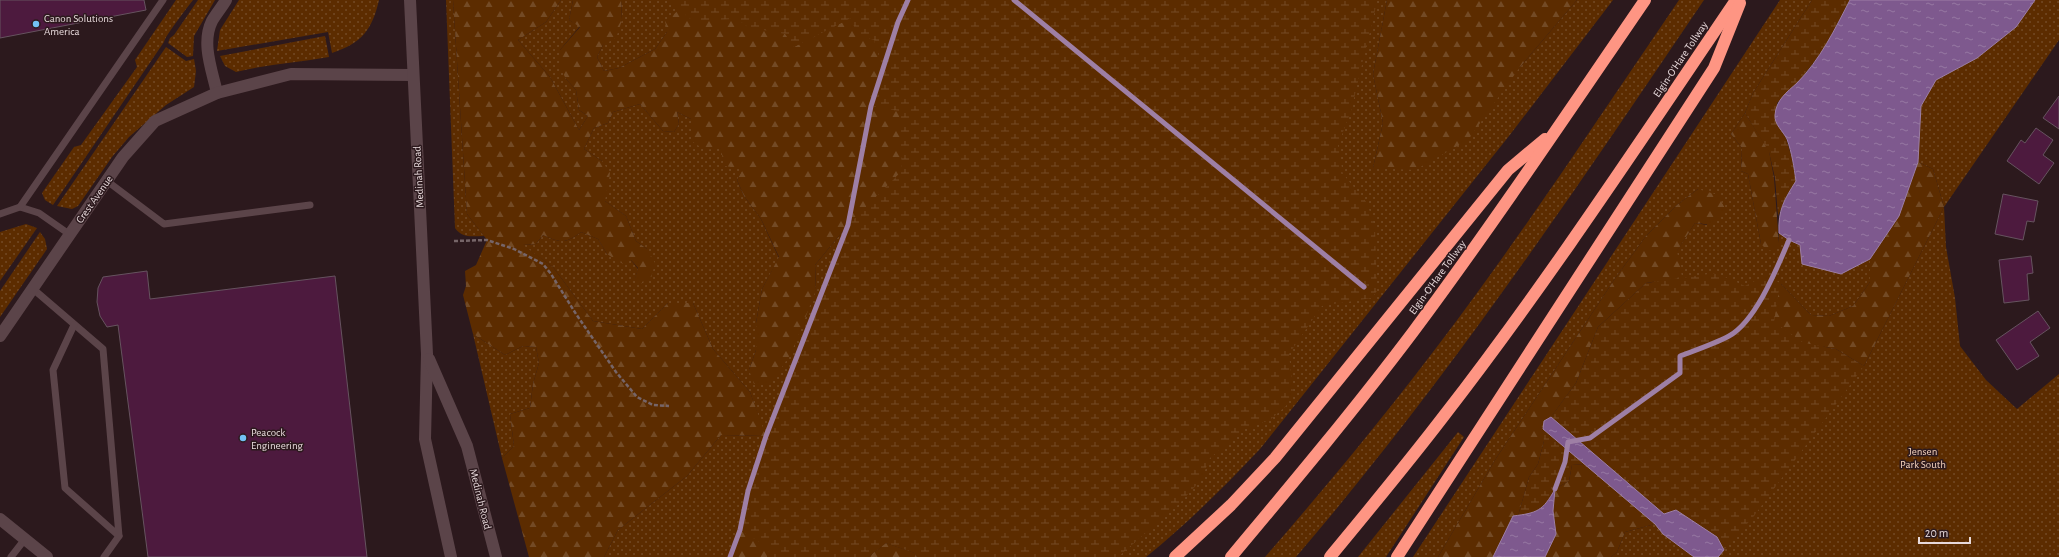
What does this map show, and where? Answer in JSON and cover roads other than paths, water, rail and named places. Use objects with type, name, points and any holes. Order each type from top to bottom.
[{"type":"highway","name":"Elgin-O'Hare Tollway","points":[[1231,557],[1313,459],[1412,333],[1557,130],[1646,0]]},
{"type":"highway","name":"Elgin-O'Hare Tollway","points":[[1330,557],[1444,416],[1525,306],[1592,212],[1736,0]]},
{"type":"highway","points":[[1397,557],[1714,68],[1741,0]]},
{"type":"highway","points":[[1175,557],[1231,504],[1275,458],[1508,170],[1557,130]]},
{"type":"main road","points":[[217,93],[208,55],[207,37],[212,22],[226,0]]},
{"type":"main road","name":"Medinah Road","points":[[410,0],[427,354],[425,439],[451,557]]},
{"type":"main road","name":"Crest Avenue","points":[[0,336],[123,157],[155,121],[217,93],[291,74],[413,75]]},
{"type":"main road","name":"Medinah Road","points":[[427,354],[467,446],[496,557]]},
{"type":"main road","points":[[0,519],[47,557]]},
{"type":"lane","points":[[0,214],[20,207],[163,0]]},
{"type":"lane","points":[[107,181],[164,224],[310,204]]},
{"type":"lane","points":[[20,207],[39,213],[69,234]]},
{"type":"lane","points":[[32,288],[103,349],[119,536],[104,557]]},
{"type":"lane","points":[[74,325],[53,370],[65,488],[119,536]]},
{"type":"lane","points":[[12,557],[25,539]]},
{"type":"water","points":[[1850,0],[2035,0],[2016,27],[1977,58],[1936,80],[1921,106],[1918,162],[1899,216],[1870,259],[1841,274],[1802,264],[1800,245],[1779,233],[1781,211],[1788,194],[1796,181],[1789,144],[1777,124],[1775,115],[1777,105],[1805,74],[1820,54]]},
{"type":"water","points":[[1551,417],[1664,514],[1676,510],[1717,537],[1724,550],[1718,557],[1694,557],[1663,534],[1655,524],[1543,429],[1544,421]]},
{"type":"water","points":[[1555,489],[1553,511],[1556,534],[1545,557],[1493,557],[1513,516],[1528,514],[1538,510],[1547,502]]},
{"type":"waterway","points":[[730,557],[740,530],[748,491],[766,436],[848,225],[871,106],[898,22],[908,0]]},
{"type":"waterway","points":[[1014,0],[1364,287]]},
{"type":"waterway","points":[[1555,489],[1565,462],[1568,442],[1590,438],[1680,373],[1680,356],[1723,339],[1739,329],[1748,319],[1765,293],[1789,240]]},
{"type":"place","name":"Canon Solutions America","points":[[36,24]]},
{"type":"place","name":"Peacock Engineering","points":[[243,438]]},
{"type":"park label","name":"Jensen Park South","points":[[1923,457]]}]
